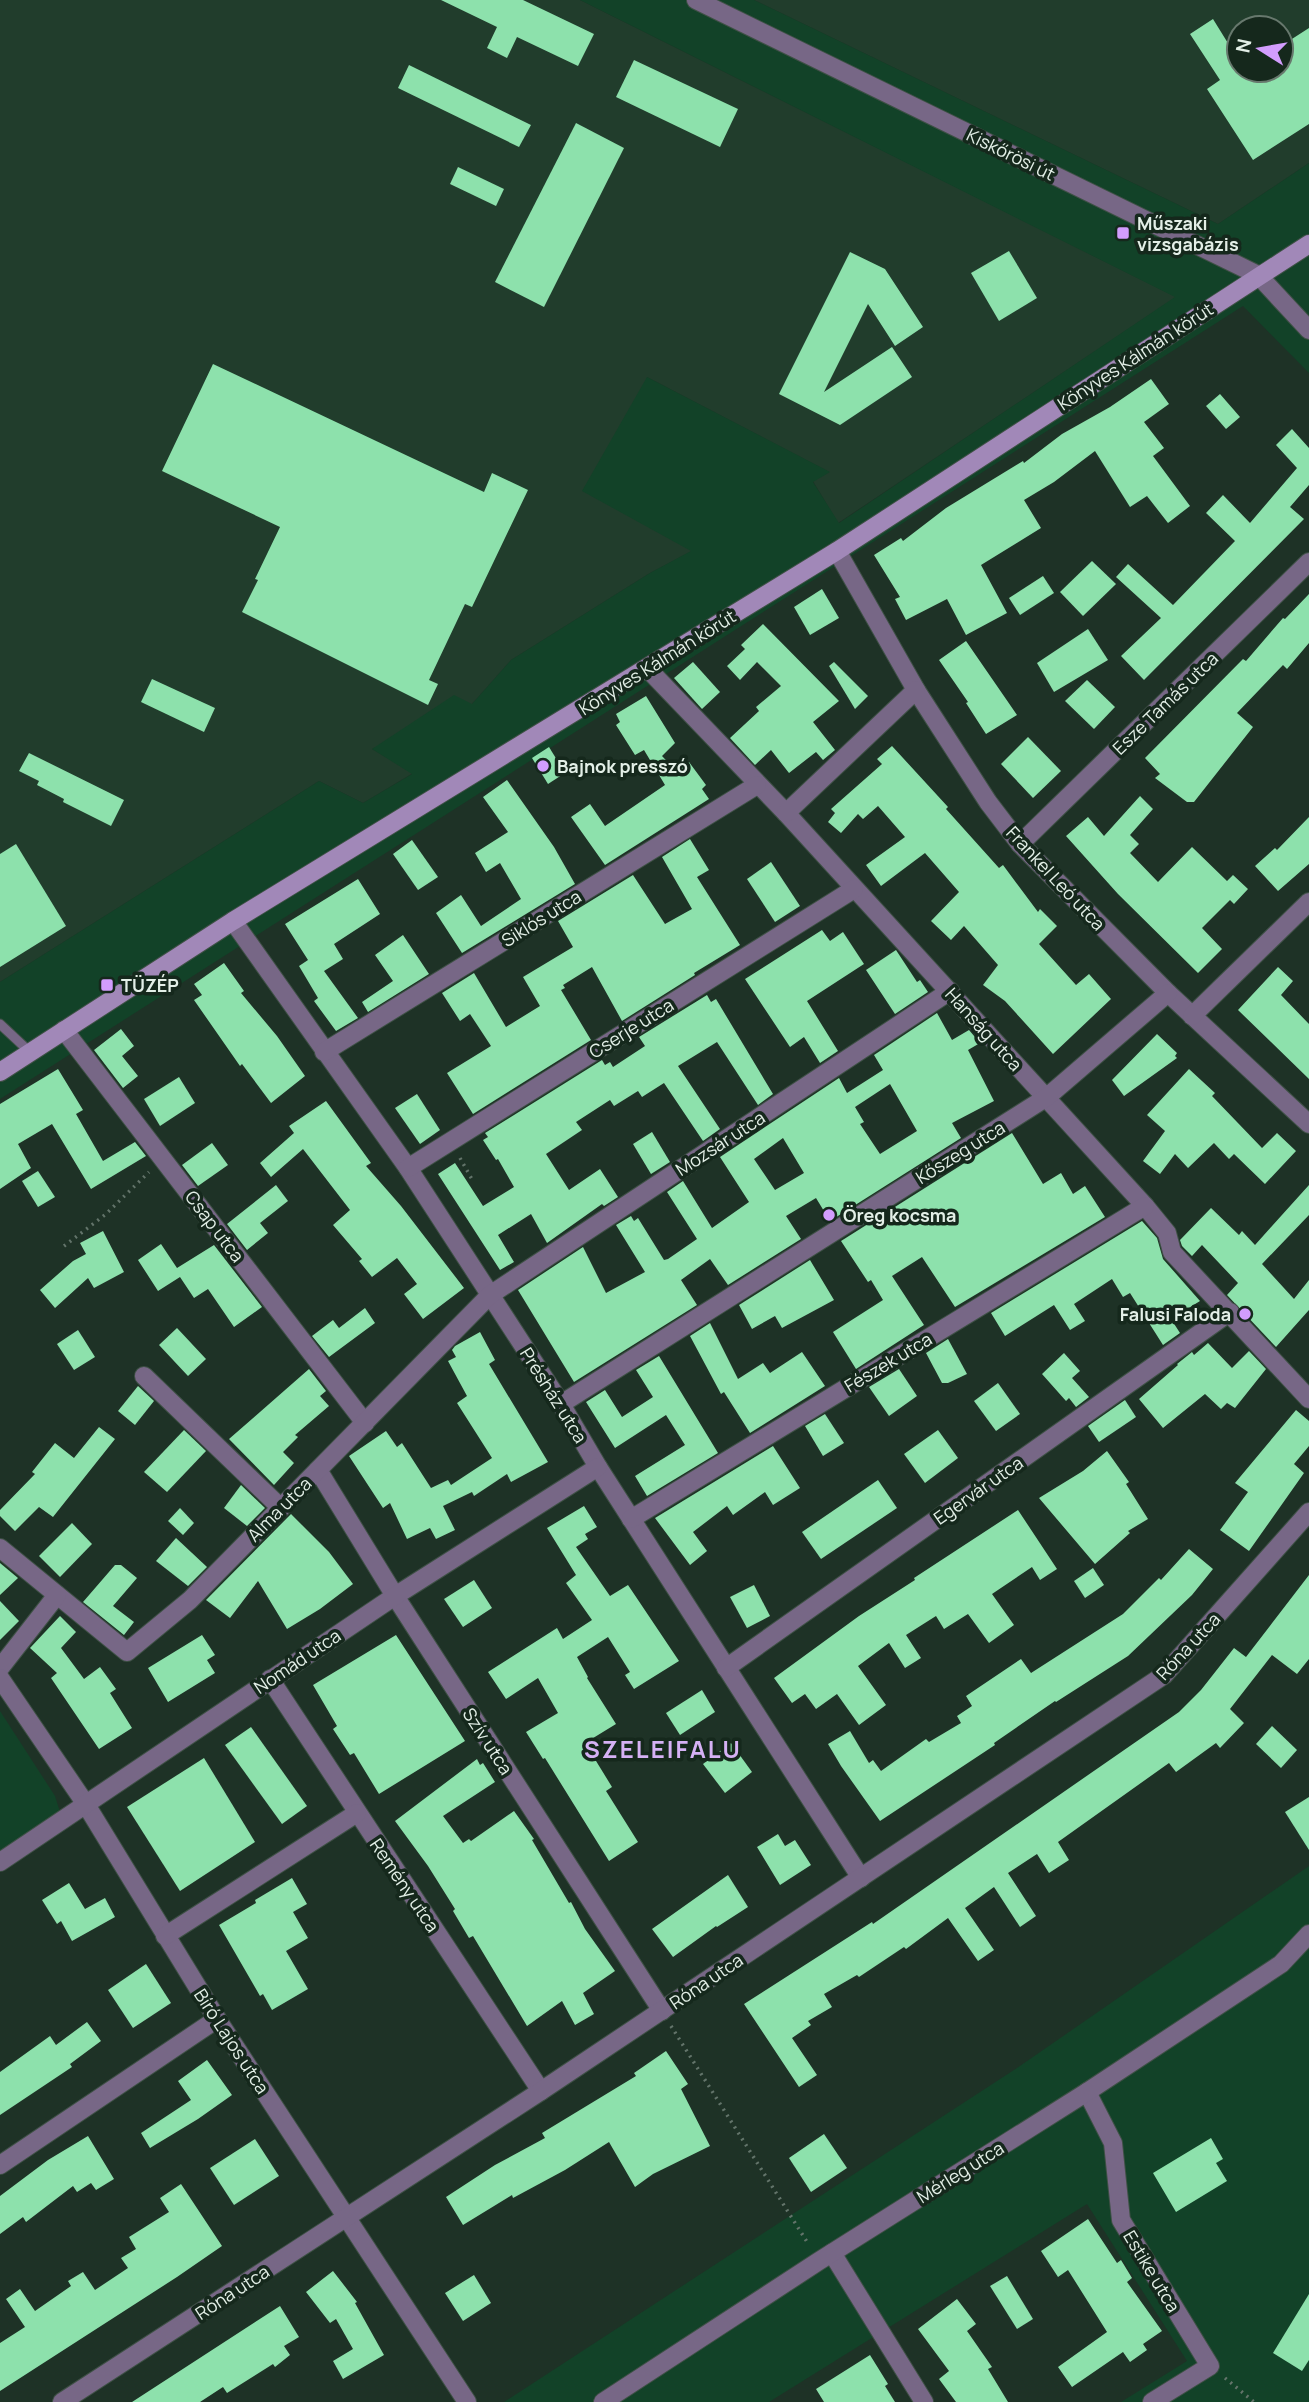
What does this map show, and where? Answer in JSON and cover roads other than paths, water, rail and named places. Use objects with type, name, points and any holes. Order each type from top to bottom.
[{"type":"street","name":"Kiskőrösi út","points":[[696,0],[1258,275],[1309,330]]},
{"type":"street","name":"Könyves Kálmán körút","points":[[0,1072],[233,921],[837,551],[1309,244]]},
{"type":"street","name":"Frankel Leó utca","points":[[837,551],[915,690],[988,802],[1020,844],[1168,993],[1309,1124]]},
{"type":"street","name":"Esze Tamás utca","points":[[1020,844],[1309,562]]},
{"type":"street","name":"Hanság utca","points":[[647,668],[786,813],[1047,1097],[1167,1233],[1172,1252],[1309,1399]]},
{"type":"street","points":[[786,813],[915,690]]},
{"type":"street","name":"Siklós utca","points":[[324,1052],[757,785]]},
{"type":"street","name":"Cserje utca","points":[[408,1168],[854,889]]},
{"type":"street","points":[[1192,1016],[1309,902]]},
{"type":"street","name":"Présház utca","points":[[233,921],[408,1168],[561,1404],[598,1467],[860,1878]]},
{"type":"street","name":"Mozsár utca","points":[[490,1295],[950,991]]},
{"type":"street","name":"Kőszeg utca","points":[[561,1404],[1047,1097],[1168,993]]},
{"type":"street","name":"Csap utca","points":[[65,1030],[365,1423]]},
{"type":"street","name":"Fészek utca","points":[[631,1519],[1145,1206]]},
{"type":"street","name":"Alma utca","points":[[0,1548],[127,1652],[190,1600],[490,1295]]},
{"type":"street","name":"Egervár utca","points":[[726,1668],[1230,1312]]},
{"type":"street","points":[[144,1376],[281,1508]]},
{"type":"street","name":"Nomád utca","points":[[0,1862],[395,1596],[598,1467]]},
{"type":"street","name":"Szív utca","points":[[318,1470],[395,1596],[662,2011]]},
{"type":"street","name":"Róna utca","points":[[62,2402],[541,2091],[1164,1675],[1309,1512]]},
{"type":"street","points":[[0,1668],[57,1595]]},
{"type":"street","name":"Bíró Lajos utca","points":[[0,1678],[85,1803],[217,2019],[467,2402]]},
{"type":"street","name":"Remény utca","points":[[270,1679],[541,2091]]},
{"type":"street","points":[[165,1936],[357,1813]]},
{"type":"street","name":"Mérleg utca","points":[[612,2400],[825,2257],[1087,2092],[1281,1964],[1309,1934]]},
{"type":"street","points":[[0,2165],[217,2019]]},
{"type":"street","name":"Estike utca","points":[[1087,2092],[1113,2143],[1121,2220],[1210,2366],[1152,2402]]},
{"type":"street","points":[[825,2257],[925,2402]]},
{"type":"lane","points":[[0,1024],[31,1053]]},
{"type":"place","name":"Műszaki vizsgabázis","points":[[1123,233]]},
{"type":"place","name":"Bajnok presszó","points":[[543,766]]},
{"type":"place","name":"TÜZÉP","points":[[107,985]]},
{"type":"place","name":"Öreg kocsma","points":[[829,1215]]},
{"type":"place","name":"Falusi Faloda","points":[[1245,1314]]},
{"type":"district","name":"SZELEIFALU","points":[[663,1748]]}]
